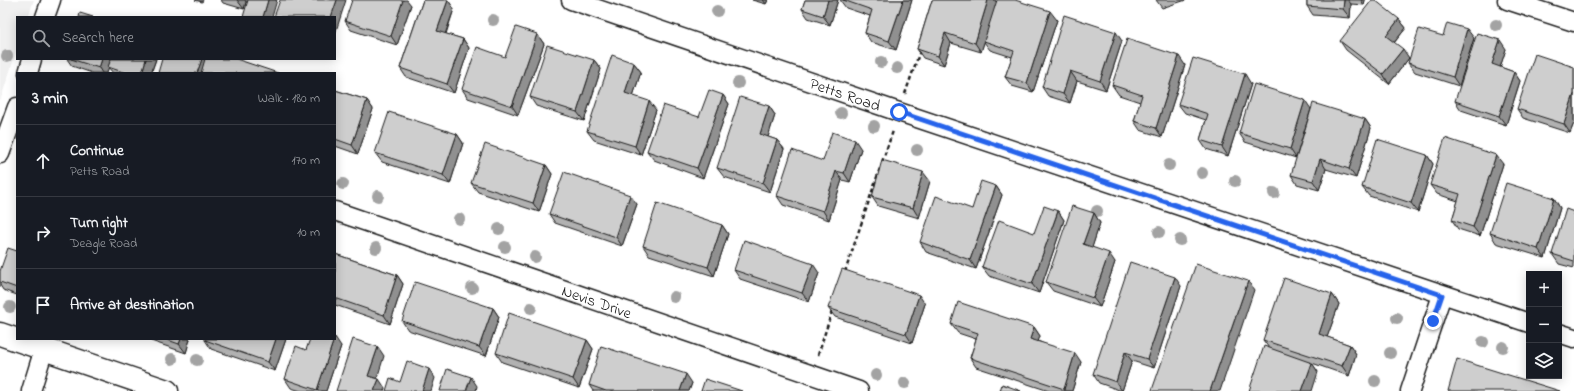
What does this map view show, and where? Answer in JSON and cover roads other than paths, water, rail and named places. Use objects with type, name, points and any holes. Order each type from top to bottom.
[{"type":"street","points":[[45,16],[51,0]]},
{"type":"street","name":"Petts Road","points":[[571,0],[906,115],[1526,322]]},
{"type":"street","points":[[1508,0],[1574,22]]},
{"type":"street","points":[[28,72],[32,60]]},
{"type":"street","points":[[0,154],[16,110]]},
{"type":"street","name":"Nevis Drive","points":[[336,211],[859,391]]},
{"type":"street","points":[[1410,391],[1442,295]]},
{"type":"street","points":[[0,334],[16,339]]},
{"type":"street","points":[[1562,334],[1574,338]]},
{"type":"street","points":[[18,340],[167,391]]},
{"type":"street","points":[[31,391],[44,349]]}]
